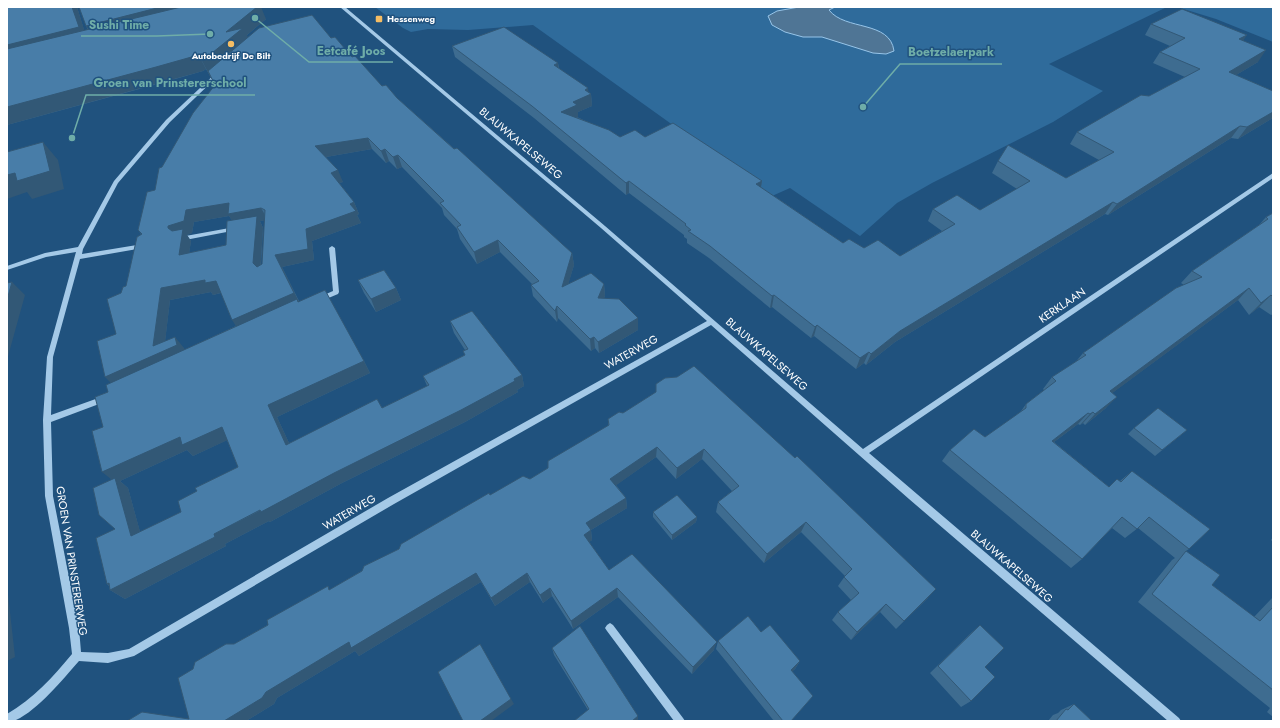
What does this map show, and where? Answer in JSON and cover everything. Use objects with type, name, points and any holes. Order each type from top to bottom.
[{"type":"street","name":"BLAUWKAPELSEWEG","points":[[342,7],[598,222],[863,453],[1176,721]]},
{"type":"street","name":"GROEN VAN PRINSTERERWEG","points":[[77,656],[74,628],[49,496],[46,420],[50,357],[80,249],[116,182],[168,121],[222,70]]},
{"type":"street","name":"KERKLAAN","points":[[863,453],[1273,174]]},
{"type":"street","points":[[180,239],[246,227]]},
{"type":"street","points":[[78,257],[146,245]]},
{"type":"street","points":[[315,302],[336,292],[332,248]]},
{"type":"street","points":[[7,268],[45,255],[80,249]]},
{"type":"street","name":"WATERWEG","points":[[77,656],[108,658],[132,654],[391,501],[712,321]]},
{"type":"street","points":[[46,420],[113,395]]},
{"type":"street","points":[[610,628],[680,721]]},
{"type":"street","points":[[7,720],[21,712],[52,686],[77,656]]},
{"type":"shaded area","points":[[375,7],[1167,7],[1049,64],[1103,91],[1053,122],[932,183],[897,203],[860,236],[790,188],[772,196],[533,25],[468,30],[428,29],[411,32],[403,28]]},
{"type":"shaded area","points":[[799,7],[835,7],[829,10],[836,17],[884,34],[891,41],[894,51],[886,54],[873,53],[822,37],[803,37],[785,32],[772,25],[768,16],[777,11]]},
{"type":"shaded area","points":[[1177,7],[1273,7],[1273,42],[1216,19]]},
{"type":"building","points":[[7,7],[72,7],[79,27],[7,45]]},
{"type":"building","points":[[79,7],[161,7],[86,26]]},
{"type":"building","points":[[181,7],[257,7],[226,32],[243,28],[202,61],[198,54],[156,67],[7,107],[7,49]]},
{"type":"building","points":[[1182,9],[1247,35],[1239,39],[1266,50],[1229,72],[1273,91],[1273,112],[1247,127],[1240,126],[1117,204],[1113,202],[900,331],[871,354],[869,352],[860,358],[817,325],[815,327],[774,295],[772,296],[710,246],[688,231],[691,230],[685,225],[686,224],[629,181],[626,183],[532,106],[452,46],[504,27],[558,63],[554,65],[588,88],[585,90],[591,94],[573,102],[577,105],[561,112],[609,130],[620,137],[635,130],[645,137],[673,123],[762,181],[756,184],[843,243],[849,239],[864,248],[878,240],[900,256],[955,224],[933,209],[957,195],[980,210],[1030,181],[998,161],[1008,145],[1066,178],[1114,152],[1077,132],[1141,95],[1149,96],[1200,69],[1160,52],[1185,38],[1151,24]]},
{"type":"building","points":[[312,15],[331,38],[335,37],[352,57],[355,56],[382,86],[386,85],[397,98],[454,149],[457,148],[572,253],[562,287],[591,273],[604,284],[598,298],[619,299],[638,318],[598,342],[594,337],[590,339],[557,306],[555,311],[531,285],[539,281],[498,240],[474,252],[457,227],[461,225],[440,203],[444,201],[398,155],[393,157],[385,149],[381,151],[368,138],[315,146],[338,170],[331,173],[354,202],[350,204],[356,211],[306,229],[308,249],[275,255],[294,293],[232,320],[216,281],[205,283],[205,280],[161,288],[153,346],[175,337],[177,345],[105,377],[97,341],[116,334],[107,299],[121,293],[123,287],[126,286],[137,237],[142,234],[138,230],[147,192],[155,190],[159,168],[162,167],[193,113],[215,85],[208,71],[259,28]],"holes":[[[229,203],[228,214],[261,208],[265,210],[262,264],[257,267],[253,263],[257,216],[227,221],[226,245],[179,255],[183,229],[172,231],[168,228],[168,226],[184,221],[186,210]]]},
{"type":"building","points":[[43,142],[50,171],[17,181],[15,173],[7,175],[7,152]]},
{"type":"building","points":[[1273,213],[1273,297],[1271,295],[1261,303],[1249,288],[1110,391],[1117,397],[1095,414],[1093,412],[1090,414],[1088,413],[1052,441],[1109,487],[1117,479],[1121,482],[1132,471],[1210,529],[1189,549],[1149,517],[1137,529],[1122,517],[1082,559],[950,450],[974,429],[985,437],[1026,408],[1026,404],[1056,381],[1052,377],[1086,355],[1083,353],[1176,288],[1202,277],[1192,271],[1268,219],[1266,217]]},
{"type":"building","points":[[384,270],[396,288],[371,299],[358,280]]},
{"type":"building","points":[[12,282],[7,300],[7,283]]},
{"type":"building","points":[[325,290],[364,361],[268,405],[286,445],[377,399],[382,408],[429,385],[423,376],[465,355],[463,351],[468,349],[450,321],[472,311],[522,375],[514,379],[515,381],[461,410],[334,473],[261,512],[260,510],[214,534],[215,537],[110,590],[109,583],[107,584],[96,538],[115,529],[99,515],[93,488],[115,478],[131,536],[181,512],[178,501],[197,491],[195,488],[238,467],[222,427],[182,445],[180,437],[102,472],[92,431],[103,427],[95,397],[108,392],[106,385],[297,299],[298,302]]},
{"type":"building","points":[[694,366],[795,458],[797,456],[936,589],[904,621],[886,604],[857,632],[838,612],[859,593],[844,577],[852,569],[806,522],[767,554],[718,502],[739,486],[704,449],[677,468],[657,447],[610,479],[626,498],[586,523],[591,530],[584,535],[609,570],[632,554],[717,642],[693,667],[617,588],[571,621],[550,588],[540,595],[527,573],[491,598],[476,573],[351,648],[349,642],[266,692],[262,698],[224,721],[127,721],[142,712],[189,719],[178,678],[193,669],[195,662],[226,644],[234,644],[268,625],[267,620],[328,586],[329,590],[362,571],[364,566],[399,549],[401,544],[489,493],[490,495],[523,476],[530,479],[548,468],[548,461],[609,425],[608,419],[619,412],[623,413],[656,392],[656,384],[665,378],[677,377]]},
{"type":"building","points":[[1158,408],[1187,430],[1162,450],[1134,428]]},
{"type":"building","points":[[677,495],[697,517],[672,535],[653,512]]},
{"type":"building","points":[[1186,551],[1220,575],[1212,585],[1260,621],[1273,607],[1273,690],[1152,594]]},
{"type":"building","points":[[748,616],[761,632],[770,625],[800,661],[791,670],[813,696],[791,721],[783,721],[718,641]]},
{"type":"building","points":[[980,625],[1004,648],[985,667],[995,677],[971,701],[938,666]]},
{"type":"building","points":[[580,626],[638,716],[632,721],[574,721],[589,709],[552,648]]},
{"type":"building","points":[[480,644],[511,699],[480,721],[463,721],[438,672]]},
{"type":"building","points":[[1074,704],[1092,721],[1056,721],[1066,709],[1068,710]]},
{"type":"place","name":"Eetcafé Joos","points":[[255,18]]},
{"type":"place","name":"Hessenweg","points":[[379,19]]},
{"type":"place","name":"Sushi Time","points":[[210,34]]},
{"type":"place","name":"Autobedrijf De Bilt","points":[[231,44]]},
{"type":"place","name":"Boetzelaerpark","points":[[863,107]]},
{"type":"place","name":"Groen van Prinstererschool","points":[[72,138]]}]
